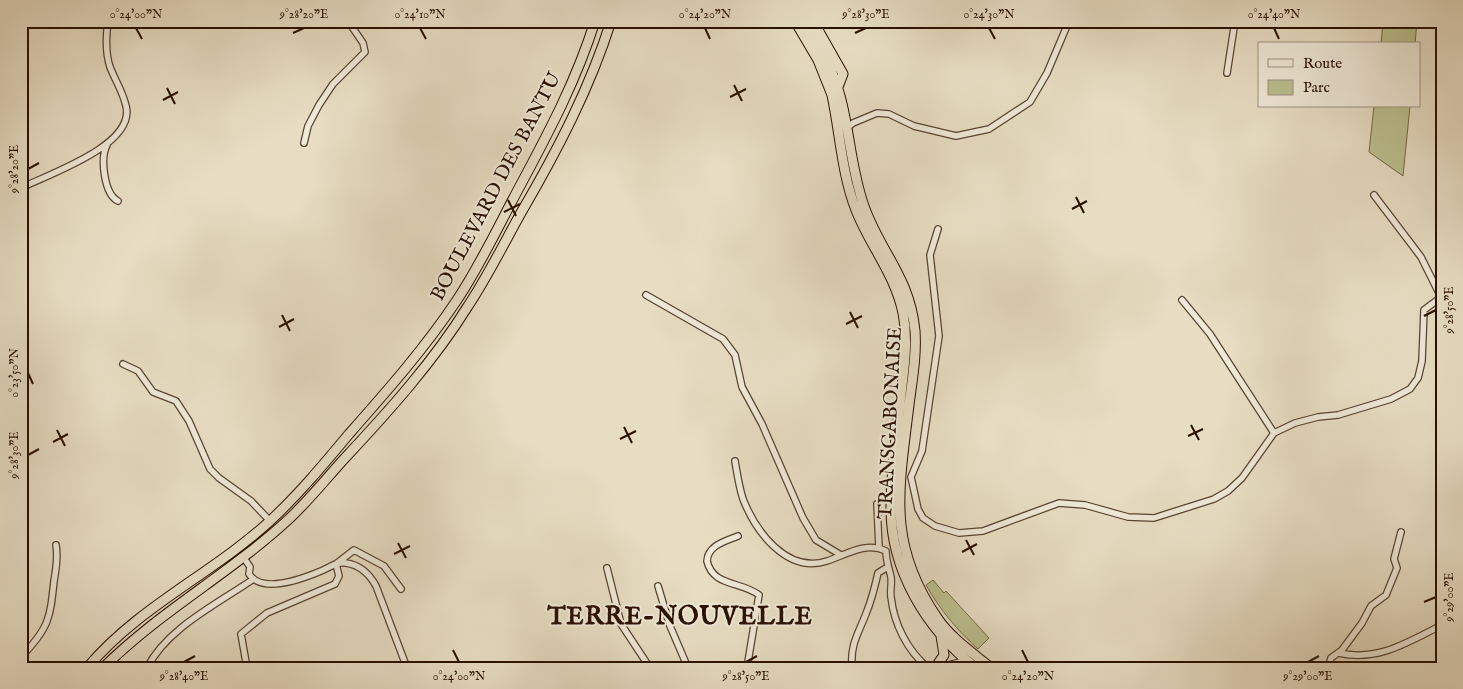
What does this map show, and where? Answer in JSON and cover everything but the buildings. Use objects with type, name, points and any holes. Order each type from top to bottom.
[{"type":"highway","name":"BOULEVARD DES BANTU","points":[[87,668],[108,644],[128,627],[222,559],[270,521],[326,462],[414,360],[458,299],[561,109],[595,21]]},
{"type":"highway","name":"BOULEVARD DES BANTU","points":[[104,668],[152,624],[244,558],[291,517],[372,428],[421,370],[468,307],[540,181],[573,116],[603,48],[610,21]]},
{"type":"highway","name":"TRANSGABONAISE","points":[[795,21],[826,78],[855,208],[866,232],[891,275],[903,314],[906,351],[891,484],[891,520],[895,544],[915,597],[941,636],[974,666]]},
{"type":"highway","name":"TRANSGABONAISE","points":[[804,21],[823,53],[838,87],[861,199],[873,228],[904,284],[915,330],[914,363],[898,506],[901,537],[919,585],[939,620],[990,668]]},
{"type":"highway","points":[[813,21],[843,74],[838,87]]},
{"type":"highway","points":[[935,668],[944,655],[941,636]]},
{"type":"highway","points":[[942,668],[959,664],[974,666]]},
{"type":"street","points":[[21,188],[107,145],[121,130],[127,110],[107,55],[108,21]]},
{"type":"street","points":[[304,143],[308,126],[319,104],[333,84],[365,52],[363,43],[348,21]]},
{"type":"street","points":[[847,128],[853,123],[876,113],[888,114],[914,126],[956,136],[989,129],[1030,102],[1047,73],[1069,21]]},
{"type":"street","points":[[1227,73],[1235,21]]},
{"type":"street","points":[[107,145],[103,155],[103,166],[111,195],[118,201]]},
{"type":"street","points":[[938,229],[930,255],[939,336],[922,452],[911,477],[921,516],[935,526],[959,533],[983,531],[1060,503],[1085,505],[1128,517],[1154,518],[1187,509],[1228,491],[1252,466],[1274,433],[1295,423],[1318,417],[1338,415],[1391,399],[1410,390],[1418,378],[1422,361],[1424,310],[1441,299],[1421,257],[1374,196]]},
{"type":"street","points":[[646,295],[714,331],[724,339],[735,355],[742,386],[762,424],[802,518],[816,540],[841,555]]},
{"type":"street","points":[[1182,300],[1210,334],[1274,433]]},
{"type":"street","points":[[123,364],[138,371],[153,392],[176,401],[189,421],[210,469],[219,478],[251,501],[270,521]]},
{"type":"street","points":[[735,461],[743,497],[767,540],[780,551],[802,564],[826,562],[858,549],[879,548],[886,551],[886,568],[891,578],[893,605],[901,633],[909,649],[928,668]]},
{"type":"street","points":[[901,475],[911,477]]},
{"type":"street","points":[[877,504],[879,548]]},
{"type":"street","points":[[1328,668],[1333,656],[1339,653],[1362,623],[1371,606],[1386,596],[1397,568],[1394,559],[1401,532]]},
{"type":"street","points":[[738,536],[716,545],[710,551],[707,560],[712,574],[722,581],[759,595],[748,668]]},
{"type":"street","points":[[32,668],[22,662],[49,621],[55,576],[56,545]]},
{"type":"street","points":[[336,564],[354,550],[358,550],[384,566],[401,590]]},
{"type":"street","points":[[244,558],[252,580]]},
{"type":"street","points":[[252,580],[264,584],[288,581],[302,578],[336,564],[346,562],[370,575],[407,668]]},
{"type":"street","points":[[247,668],[241,634],[267,613],[336,584],[339,576],[336,564]]},
{"type":"street","points":[[607,568],[621,624],[650,668]]},
{"type":"street","points":[[852,668],[854,640],[867,611],[878,573],[886,568]]},
{"type":"street","points":[[147,668],[157,651],[171,635],[252,580]]},
{"type":"street","points":[[658,586],[670,626],[688,668]]},
{"type":"street","points":[[1339,653],[1360,656],[1384,653],[1442,625]]},
{"type":"green space","points":[[1383,21],[1417,21],[1415,42],[1381,42]]},
{"type":"green space","points":[[1374,108],[1410,108],[1403,176],[1369,152]]},
{"type":"green space","points":[[933,580],[944,593],[946,591],[989,638],[978,649],[956,627],[937,603],[926,585]]},
{"type":"district","name":"TERRE-NOUVELLE","points":[[680,615]]}]
